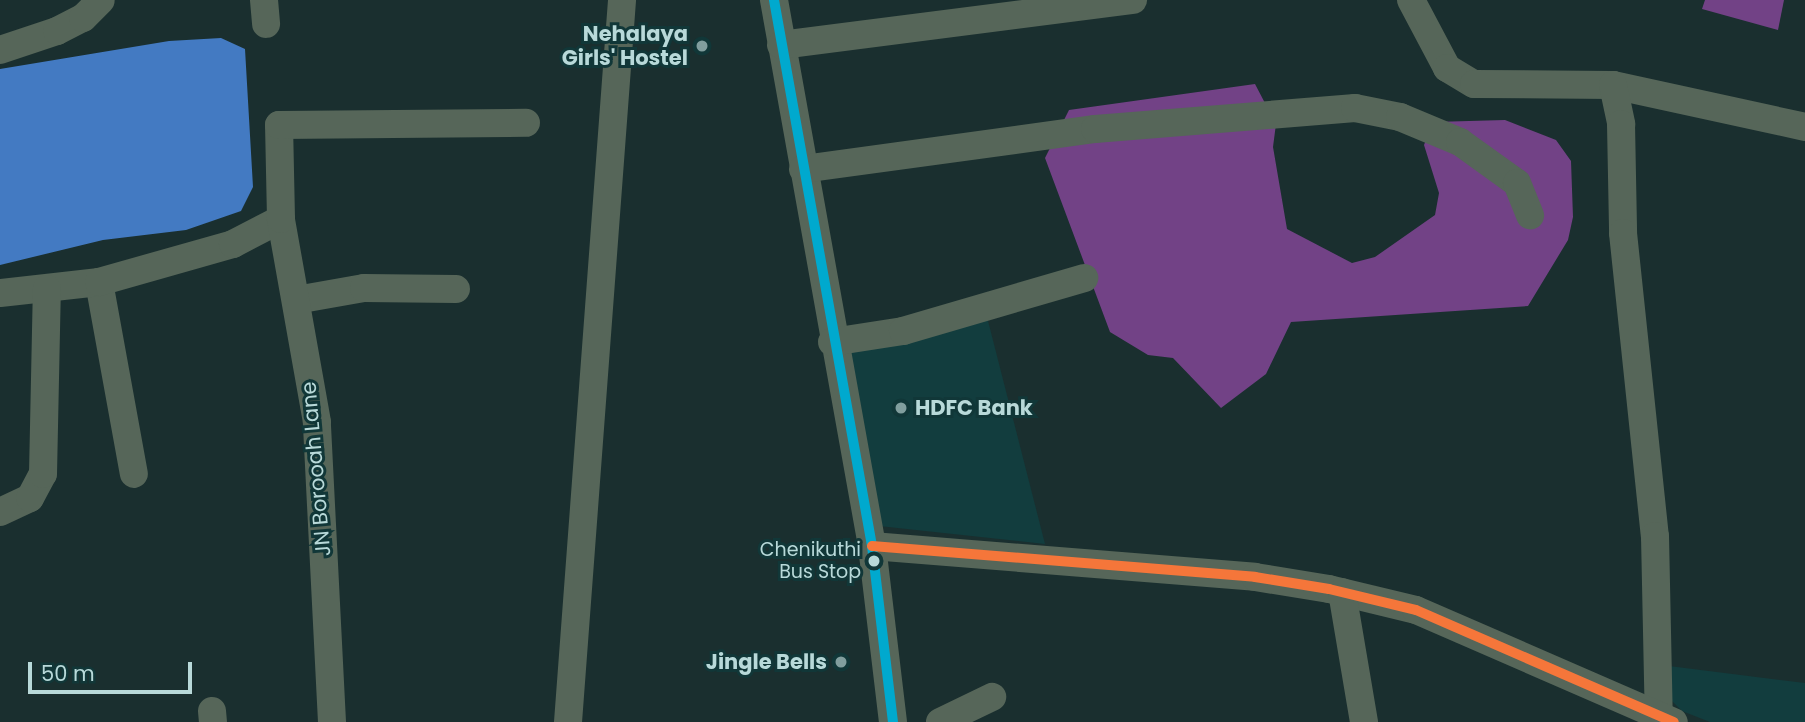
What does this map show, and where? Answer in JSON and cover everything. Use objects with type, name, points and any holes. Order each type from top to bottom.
[{"type":"street","points":[[0,50],[66,27],[101,0]]},
{"type":"street","points":[[568,722],[622,0]]},
{"type":"street","points":[[774,0],[832,342],[872,546],[893,722]]},
{"type":"street","points":[[781,45],[1047,7],[1133,0]]},
{"type":"street","points":[[1411,0],[1447,68],[1474,84],[1614,85],[1805,127]]},
{"type":"street","points":[[872,546],[1255,577],[1342,592],[1416,610],[1664,720],[1656,536],[1623,233],[1621,124],[1614,85]]},
{"type":"street","points":[[803,169],[1095,129],[1355,108],[1400,117],[1460,142],[1517,183],[1530,216]]},
{"type":"street","name":"JN Borooah Lane","points":[[332,722],[317,422],[281,219],[279,125],[526,123]]},
{"type":"street","points":[[0,293],[99,282],[233,244],[281,219]]},
{"type":"street","points":[[832,342],[903,331],[1084,278]]},
{"type":"street","points":[[99,282],[134,474]]},
{"type":"street","points":[[296,300],[364,288],[456,289]]},
{"type":"street","points":[[0,512],[30,498],[43,474],[47,289]]},
{"type":"street","points":[[1342,592],[1364,722]]},
{"type":"street","points":[[940,722],[992,697]]},
{"type":"shaded area","points":[[1705,0],[1784,0],[1778,30],[1702,9]]},
{"type":"shaded area","points":[[1255,84],[1276,124],[1273,147],[1287,229],[1352,263],[1375,257],[1435,215],[1439,193],[1424,145],[1433,122],[1505,120],[1556,140],[1571,161],[1573,217],[1568,240],[1528,306],[1291,322],[1266,374],[1221,408],[1173,358],[1148,355],[1110,332],[1045,158],[1069,110]]},
{"type":"shaded area","points":[[985,309],[1045,544],[879,526],[850,348]]},
{"type":"shaded area","points":[[1669,666],[1805,683],[1805,722],[1710,722],[1682,711],[1671,700]]},
{"type":"water","points":[[221,38],[245,49],[253,187],[241,211],[186,230],[103,240],[0,265],[0,69],[169,41]]},
{"type":"transit line","points":[[774,0],[872,546],[893,722]]},
{"type":"transit line","points":[[872,546],[1255,577],[1329,589],[1416,610],[1674,722]]},
{"type":"place","name":"Nehalaya Girls' Hostel","points":[[702,46]]},
{"type":"place","name":"HDFC Bank","points":[[901,408]]},
{"type":"place","name":"Chenikuthi Bus Stop","points":[[874,561]]},
{"type":"place","name":"Jingle Bells","points":[[841,662]]}]
